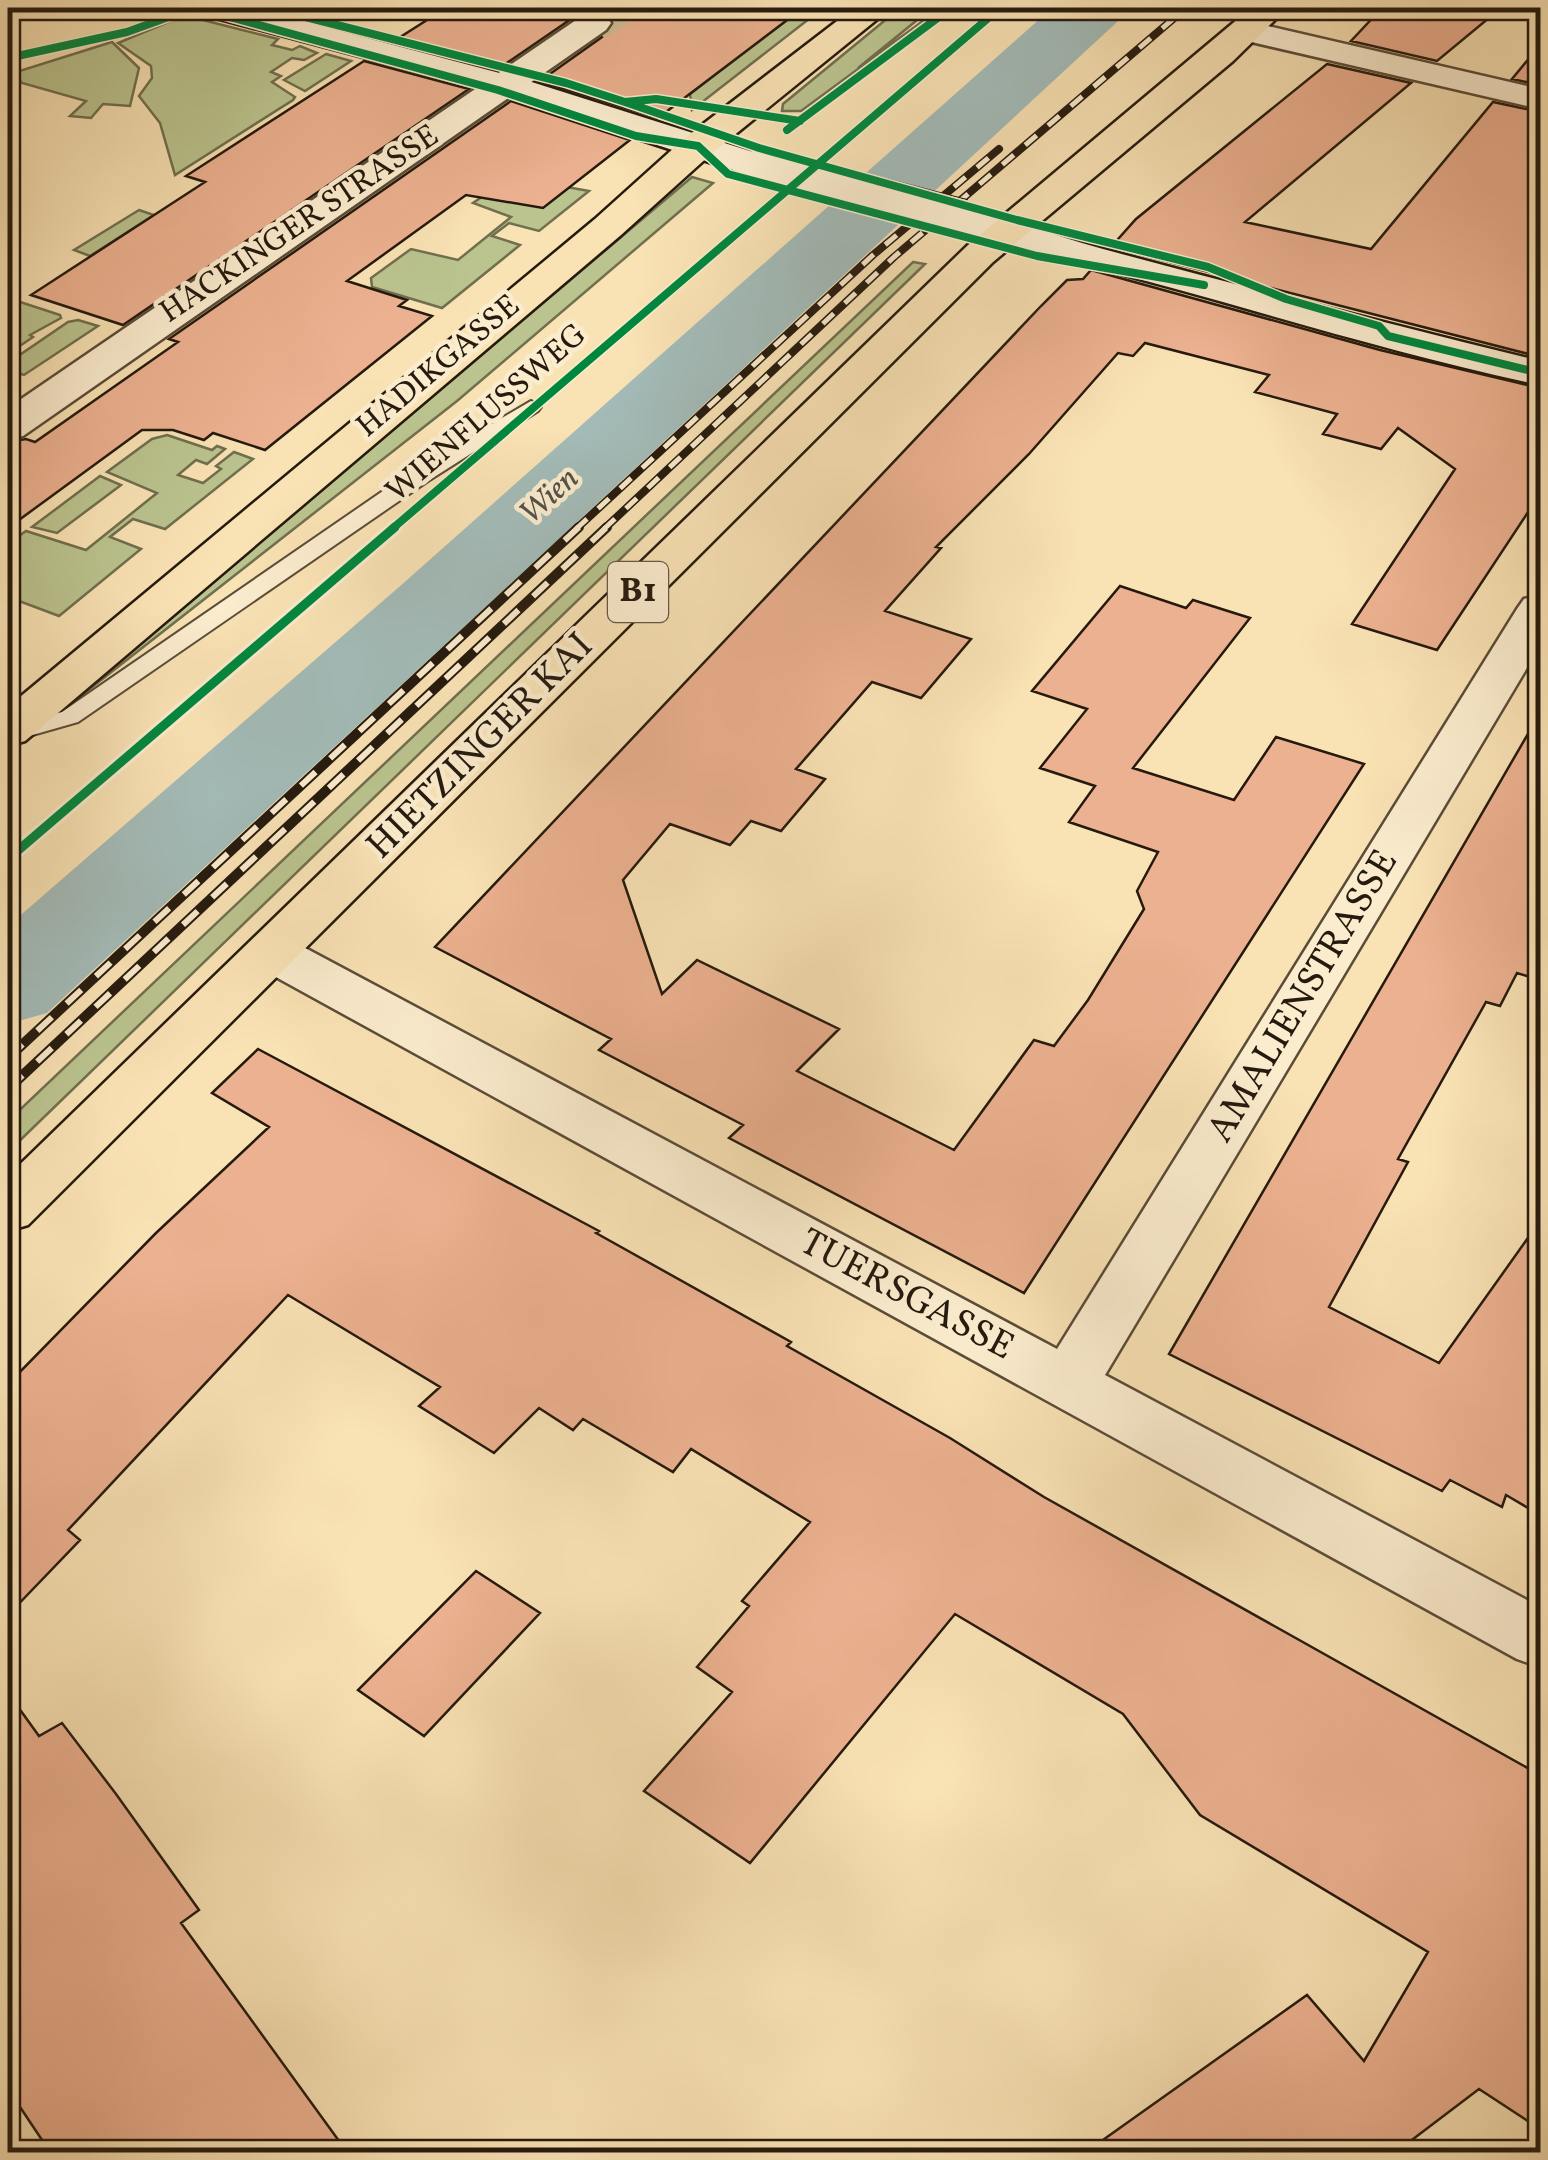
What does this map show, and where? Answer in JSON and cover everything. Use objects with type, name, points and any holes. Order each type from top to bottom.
[{"type":"main road","name":"HADIKGASSE","points":[[8,733],[698,146],[874,8]]},
{"type":"main road","name":"HIETZINGER KAI","points":[[8,1210],[273,953],[984,225],[1258,19]]},
{"type":"street","points":[[217,8],[507,84],[762,168],[1239,294],[1284,310],[1540,374]]},
{"type":"street","points":[[1258,19],[1540,99]]},
{"type":"street","name":"HACKINGER STRASSE","points":[[8,427],[594,23]]},
{"type":"street","name":"AMALIENSTRASSE","points":[[1068,1384],[1540,609]]},
{"type":"street","name":"TUERSGASSE","points":[[273,953],[1540,1639]]},
{"type":"lane","points":[[8,733],[70,717],[420,476],[531,407]]},
{"type":"green space","points":[[799,8],[823,8],[692,110],[690,94]]},
{"type":"green space","points":[[900,8],[932,8],[858,68],[941,8],[801,111],[782,111],[783,104]]},
{"type":"green space","points":[[195,18],[278,39],[272,45],[292,50],[300,46],[317,53],[304,60],[292,58],[271,72],[281,76],[272,82],[295,97],[293,100],[175,175],[160,123],[139,96],[152,78],[151,66],[118,43],[173,20]]},
{"type":"green space","points":[[112,42],[139,68],[130,106],[103,104],[91,118],[70,116],[86,101],[22,83],[13,73]]},
{"type":"green space","points":[[326,54],[351,61],[305,91],[284,80]]},
{"type":"green space","points":[[511,177],[589,191],[539,231],[509,223],[492,236],[520,245],[442,308],[372,287],[371,278],[411,249],[458,260],[511,217],[473,203]]},
{"type":"green space","points":[[692,177],[713,183],[457,401],[54,717]]},
{"type":"green space","points":[[139,210],[154,215],[90,256],[74,250]]},
{"type":"green space","points":[[913,262],[925,264],[8,1152],[8,1121]]},
{"type":"green space","points":[[8,298],[61,318],[30,335],[33,337],[8,354]]},
{"type":"green space","points":[[78,320],[98,326],[24,375],[8,370],[8,363],[68,322]]},
{"type":"green space","points":[[167,435],[212,450],[217,446],[225,449],[207,464],[196,460],[178,475],[203,483],[234,452],[253,459],[165,529],[133,519],[110,537],[141,549],[59,616],[11,598],[16,593],[8,590],[8,544],[26,531],[86,550],[157,493],[107,472],[152,439]]},
{"type":"green space","points":[[100,476],[121,485],[57,533],[32,527]]},
{"type":"building","points":[[446,8],[803,8],[658,118],[540,81],[609,32],[615,23],[607,12],[593,9],[580,13],[498,69],[394,41]]},
{"type":"building","points":[[1382,8],[1501,8],[1437,61],[1351,41]]},
{"type":"building","points":[[1540,45],[1540,85],[1512,79]]},
{"type":"building","points":[[364,61],[469,89],[123,325],[31,295],[205,182],[186,176]]},
{"type":"building","points":[[1327,64],[1411,83],[1245,222],[1371,249],[1493,102],[1540,112],[1540,357],[1111,247],[1136,219]]},
{"type":"building","points":[[511,101],[630,140],[543,208],[466,195],[347,281],[407,300],[399,306],[432,316],[265,450],[213,433],[204,440],[173,430],[142,430],[8,528],[8,442],[35,442],[178,342],[169,339]]},
{"type":"building","points":[[1091,270],[1380,350],[1540,388],[1540,494],[1437,650],[1352,624],[1455,469],[1398,428],[1381,449],[1323,434],[1337,414],[1255,392],[1269,375],[1145,343],[1133,356],[1118,353],[1029,454],[936,547],[941,548],[885,611],[971,639],[921,698],[872,682],[796,769],[825,779],[781,831],[751,821],[730,845],[670,824],[623,880],[662,994],[697,960],[839,1029],[797,1071],[954,1150],[1034,1040],[1054,1046],[1088,1000],[1144,909],[1137,891],[1158,852],[1069,822],[1095,786],[1040,768],[1087,709],[1032,691],[1120,586],[1186,608],[1193,600],[1250,618],[1133,768],[1234,800],[1276,737],[1364,764],[1024,1293],[729,1138],[743,1125],[599,1050],[611,1039],[435,947],[1041,306],[1067,280],[1083,279]]},
{"type":"building","points":[[1540,713],[1540,980],[1517,973],[1500,1006],[1486,1002],[1398,1159],[1408,1162],[1329,1307],[1439,1363],[1540,1221],[1540,1515],[1506,1495],[1502,1507],[1450,1480],[1442,1491],[1169,1354]]},
{"type":"building","points":[[258,1049],[599,1231],[596,1233],[791,1342],[787,1346],[950,1438],[1044,1497],[1540,1775],[1540,2129],[1479,2089],[1396,2152],[1086,2152],[1307,1995],[1364,2061],[1428,1952],[1200,1815],[1123,1714],[955,1614],[750,1863],[644,1791],[732,1692],[697,1667],[749,1606],[742,1601],[810,1522],[691,1449],[673,1472],[583,1419],[573,1430],[539,1408],[494,1453],[419,1406],[440,1387],[288,1295],[68,1530],[80,1540],[8,1615],[8,1384],[156,1233],[269,1127],[212,1093]]},
{"type":"building","points":[[476,1571],[540,1613],[424,1736],[358,1690]]},
{"type":"building","points":[[8,1693],[39,1736],[62,1723],[116,1794],[199,1910],[181,1923],[347,2152],[50,2152],[8,2089]]},
{"type":"waterway","name":"Wien","points":[[8,986],[433,607],[1092,8]]},
{"type":"tunnel","points":[[594,23],[617,8]]},
{"type":"railway","points":[[604,529],[894,257],[1186,8]]},
{"type":"railway","points":[[576,529],[873,255],[999,149]]},
{"type":"railway","points":[[8,1058],[579,527]]},
{"type":"railway","points":[[8,1089],[607,527]]},
{"type":"cycle path","points":[[8,58],[127,32],[185,11],[216,8]]},
{"type":"cycle path","points":[[270,8],[566,83],[625,102],[656,99],[800,121]]},
{"type":"cycle path","points":[[787,130],[951,8]]},
{"type":"cycle path","name":"WIENFLUSSWEG","points":[[8,859],[1000,8]]},
{"type":"cycle path","points":[[200,9],[498,90],[636,136],[698,146],[728,174],[1037,256],[1204,285]]},
{"type":"cycle path","points":[[625,102],[759,148],[1017,220],[1208,267],[1286,299],[1379,326],[1388,336],[1540,373]]}]
